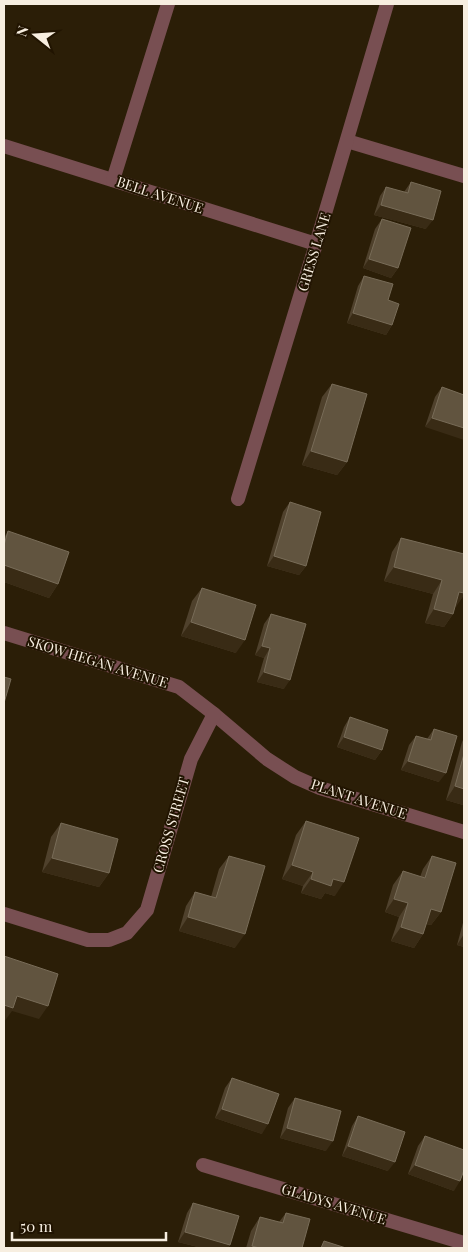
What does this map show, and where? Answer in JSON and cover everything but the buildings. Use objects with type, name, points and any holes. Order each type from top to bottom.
[{"type":"street","points":[[112,180],[168,4]]},
{"type":"street","name":"GRESS LANE","points":[[238,498],[387,4]]},
{"type":"street","points":[[347,141],[464,176]]},
{"type":"street","name":"BELL AVENUE","points":[[4,146],[316,244]]},
{"type":"street","name":"SKOW HEGAN AVENUE","points":[[4,633],[179,688],[214,714]]},
{"type":"street","name":"PLANT AVENUE","points":[[214,714],[267,759],[295,777],[320,788],[464,832]]},
{"type":"street","name":"CROSS STREET","points":[[4,914],[88,940],[109,940],[127,933],[147,910],[191,759],[214,714]]},
{"type":"street","name":"GLADYS AVENUE","points":[[203,1164],[464,1244]]}]
